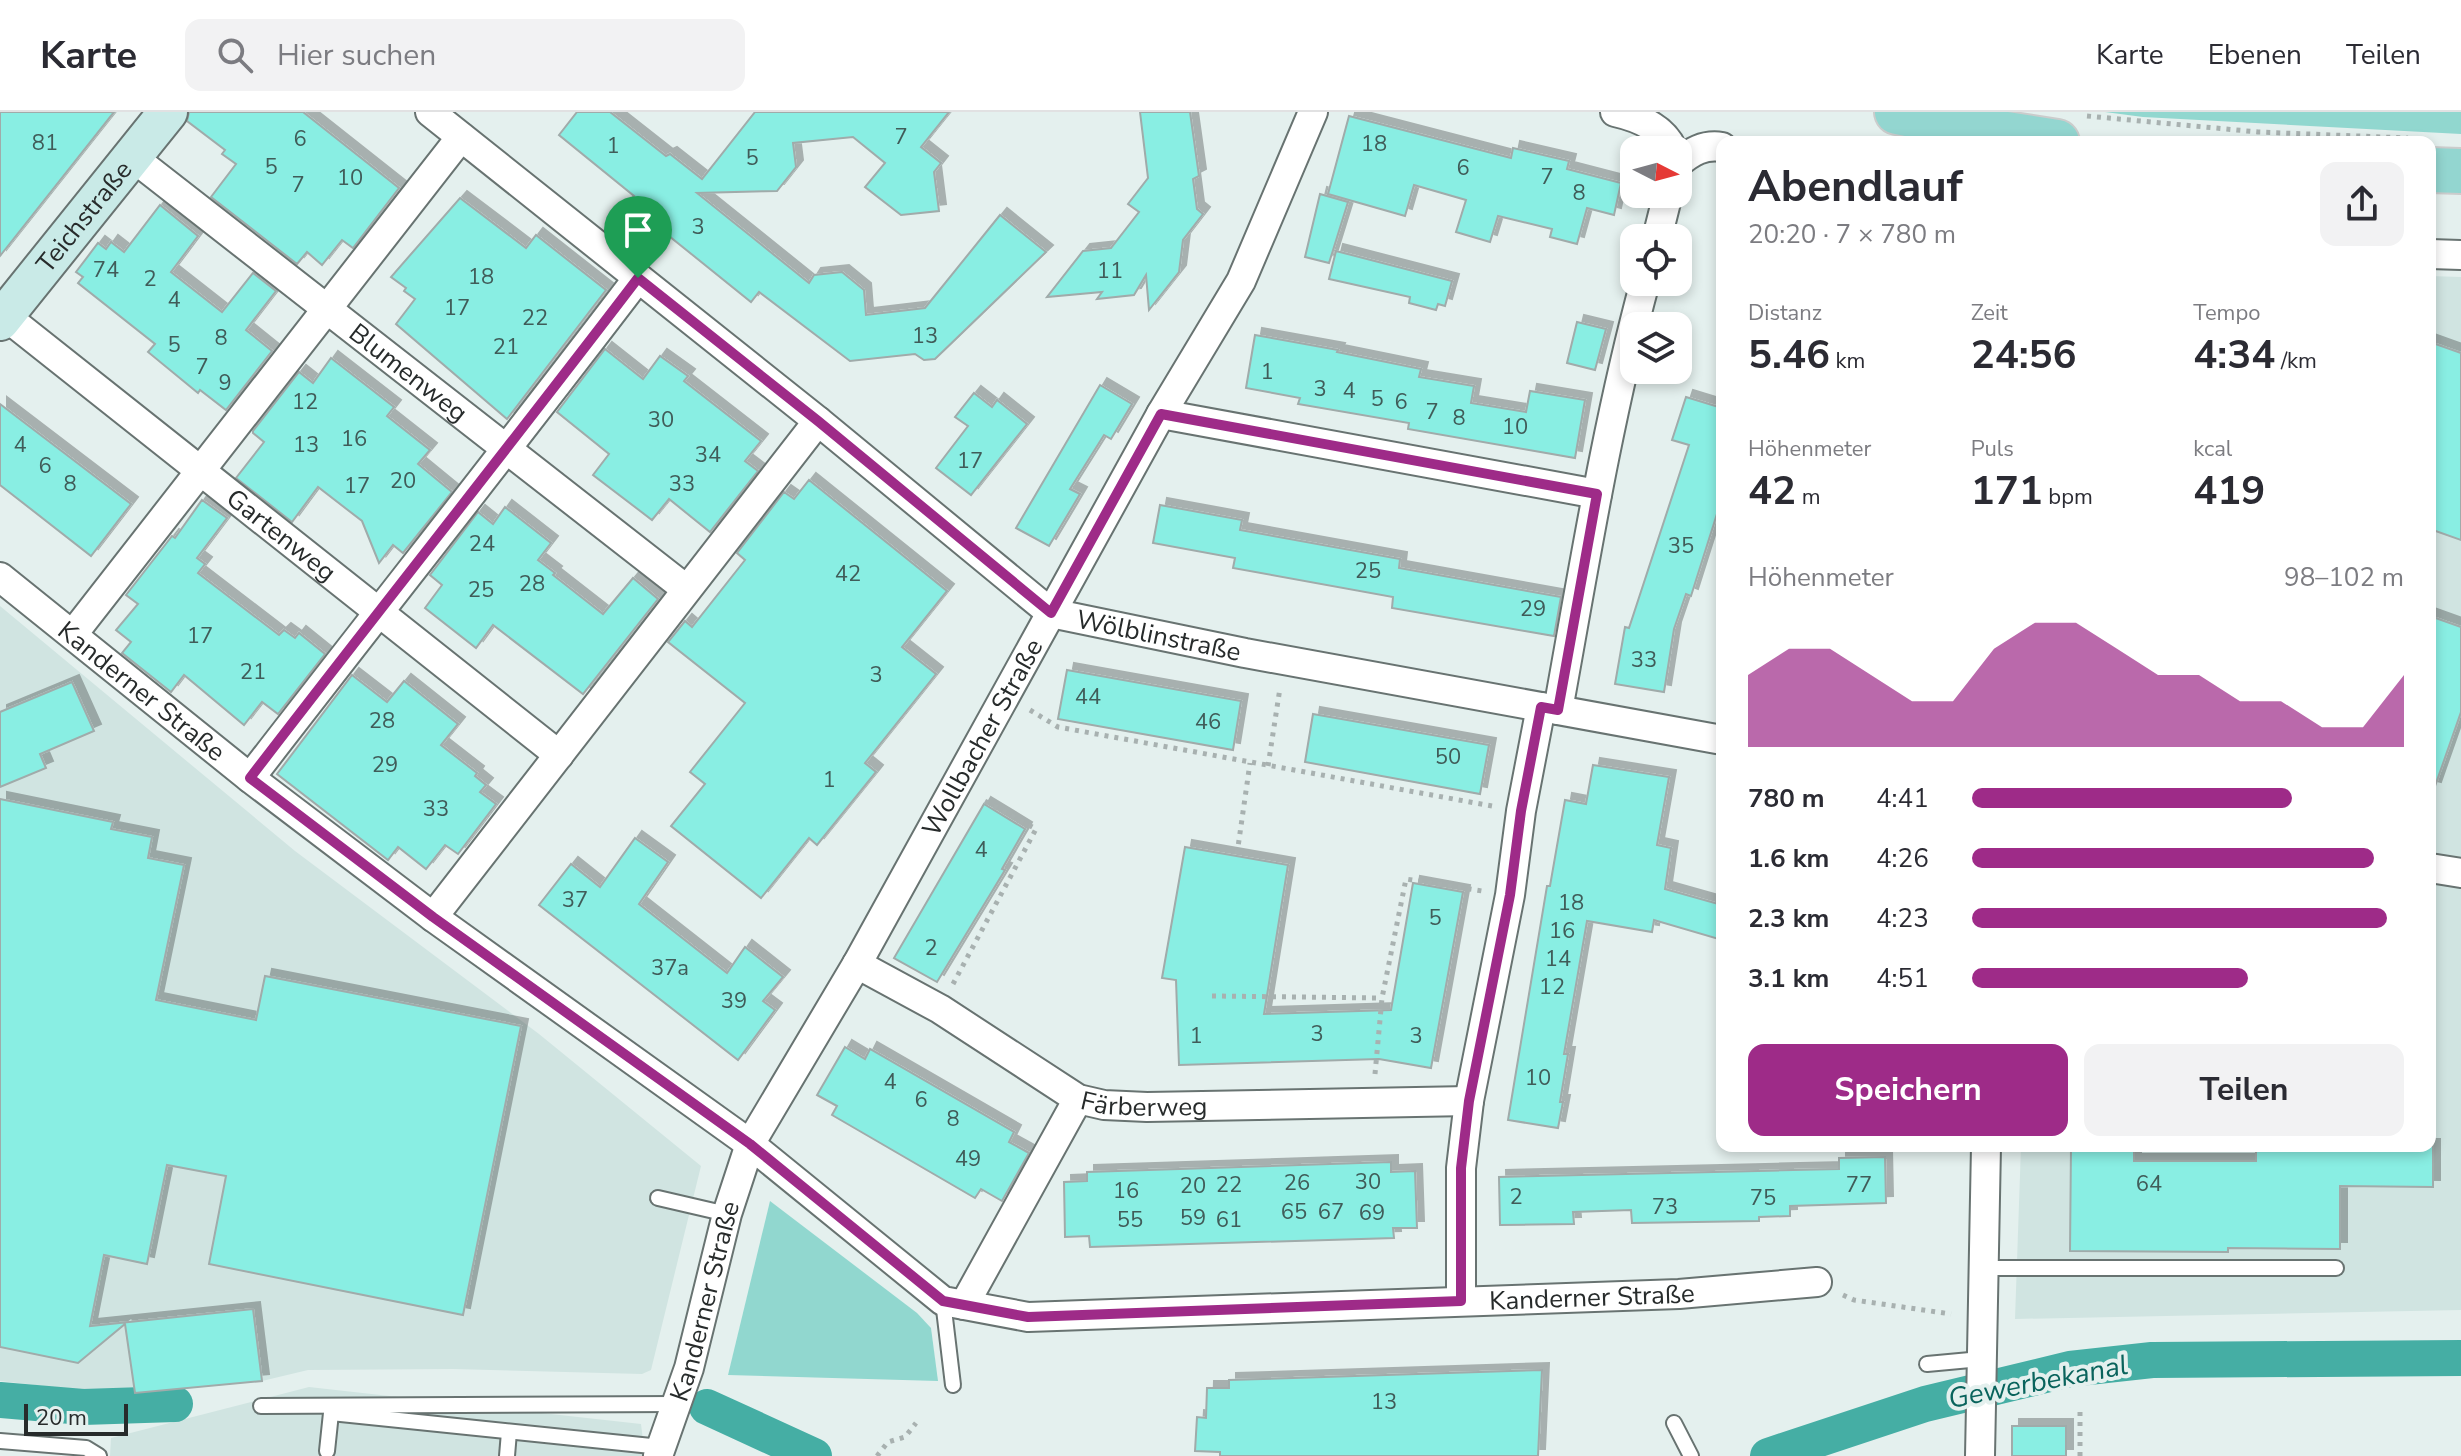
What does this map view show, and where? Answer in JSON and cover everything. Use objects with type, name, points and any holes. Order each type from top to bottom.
[{"type":"main road","points":[[1897,112],[2000,133],[2066,128]]},
{"type":"main road","points":[[2436,160],[2461,171]]},
{"type":"street","name":"Teichstraße","points":[[2,318],[168,112]]},
{"type":"street","name":"Wölblinstraße","points":[[430,112],[818,421],[1051,613],[1284,660],[1716,739]]},
{"type":"street","name":"Wollbacher Straße","points":[[750,1144],[857,964],[1161,414],[1241,281],[1313,112]]},
{"type":"street","points":[[1615,112],[1635,117],[1663,136]]},
{"type":"street","points":[[73,634],[461,137]]},
{"type":"street","points":[[1692,152],[1703,147],[1716,147]]},
{"type":"street","name":"Blumenweg","points":[[131,156],[686,589]]},
{"type":"street","points":[[2436,254],[2461,255]]},
{"type":"street","points":[[250,778],[638,278]]},
{"type":"street","points":[[1461,1301],[1461,1168],[1469,1101],[1510,895],[1521,811],[1550,708],[1641,296]]},
{"type":"street","name":"Gartenweg","points":[[2,318],[559,755]]},
{"type":"street","points":[[1161,414],[1597,494]]},
{"type":"street","points":[[433,917],[818,421]]},
{"type":"street","name":"Kanderner Straße","points":[[0,577],[250,778],[433,917],[750,1144],[953,1303],[1028,1317],[1679,1294],[1817,1282]]},
{"type":"street","points":[[2436,869],[2461,873]]},
{"type":"street","name":"Färberweg","points":[[857,964],[940,1009],[1078,1099],[1104,1105],[1469,1101]]},
{"type":"street","points":[[953,1303],[1078,1099]]},
{"type":"street","name":"Kanderner Straße","points":[[660,1452],[689,1368],[727,1214],[750,1144]]},
{"type":"street","points":[[1980,1456],[1986,1152]]},
{"type":"lane","points":[[658,1198],[727,1214]]},
{"type":"lane","points":[[1983,1268],[2336,1268]]},
{"type":"lane","points":[[953,1303],[953,1385]]},
{"type":"lane","points":[[1927,1364],[1981,1365]]},
{"type":"lane","points":[[261,1406],[676,1404]]},
{"type":"lane","points":[[327,1451],[331,1413],[660,1452]]},
{"type":"lane","points":[[1674,1423],[1691,1456]]},
{"type":"lane","points":[[507,1456],[509,1432]]},
{"type":"lane","points":[[0,1441],[86,1448],[99,1456]]},
{"type":"path","points":[[2066,128],[2258,132],[2288,136]]},
{"type":"path","points":[[1268,766],[1284,660]]},
{"type":"path","points":[[1005,695],[1058,727],[1521,811]]},
{"type":"path","points":[[1237,854],[1250,763]]},
{"type":"path","points":[[940,1009],[1036,829],[955,785]]},
{"type":"path","points":[[1372,1101],[1382,998],[1406,879],[1510,895]]},
{"type":"path","points":[[1212,996],[1382,998]]},
{"type":"path","points":[[1817,1282],[1854,1300],[1982,1316]]},
{"type":"path","points":[[2080,1412],[2080,1456]]},
{"type":"path","points":[[877,1456],[888,1442],[905,1437],[916,1423]]},
{"type":"shaded area","points":[[2105,112],[2461,112],[2461,134],[2143,117]]},
{"type":"shaded area","points":[[2436,276],[2461,277],[2461,1310],[2015,1319],[2021,1152],[2436,1152]]},
{"type":"shaded area","points":[[0,606],[295,851],[539,1034],[701,1166],[651,1370],[642,1374],[453,1369],[308,1370],[262,1381],[115,1394],[0,1381]]},
{"type":"shaded area","points":[[770,1201],[917,1313],[931,1328],[938,1381],[728,1375]]},
{"type":"shaded area","points":[[309,1387],[641,1424],[645,1456],[110,1456],[111,1438]]},
{"type":"building","points":[[0,112],[114,112],[0,256]]},
{"type":"building","points":[[189,112],[303,112],[399,188],[353,248],[342,240],[322,265],[307,252],[297,264],[211,197],[236,164],[222,154],[225,150],[187,121]]},
{"type":"building","points":[[577,112],[610,112],[666,156],[670,154],[702,179],[755,112],[949,112],[921,147],[941,163],[934,172],[939,211],[901,215],[865,187],[885,163],[853,137],[793,143],[796,167],[777,191],[697,193],[809,283],[814,275],[842,272],[864,290],[866,315],[925,308],[1000,215],[1046,252],[935,359],[924,360],[915,354],[850,361],[759,292],[751,302],[628,203],[634,196],[559,135]]},
{"type":"building","points":[[1140,112],[1190,112],[1199,176],[1193,179],[1197,209],[1203,214],[1183,240],[1179,272],[1149,310],[1146,275],[1134,295],[1097,299],[1102,292],[1047,297],[1083,251],[1111,248],[1139,212],[1128,204],[1148,178]]},
{"type":"building","points":[[1349,116],[1511,158],[1513,148],[1569,161],[1567,169],[1620,183],[1614,215],[1587,208],[1577,244],[1550,237],[1552,229],[1498,216],[1490,242],[1456,232],[1466,200],[1414,185],[1405,216],[1328,194]]},
{"type":"building","points":[[1320,194],[1348,202],[1329,263],[1305,257]]},
{"type":"building","points":[[460,198],[526,248],[536,235],[606,290],[507,419],[396,324],[415,299],[391,277]]},
{"type":"building","points":[[160,205],[198,236],[171,272],[222,312],[253,273],[276,291],[246,330],[272,351],[226,410],[200,390],[198,393],[148,352],[155,344],[78,283],[83,277],[76,272],[98,243],[106,249],[111,242],[124,252]]},
{"type":"building","points":[[1336,251],[1452,281],[1445,306],[1438,304],[1436,310],[1409,303],[1410,297],[1329,279]]},
{"type":"building","points":[[1577,322],[1606,329],[1595,370],[1567,363]]},
{"type":"building","points":[[1255,335],[1421,369],[1419,377],[1474,386],[1471,403],[1526,412],[1530,391],[1585,400],[1575,458],[1408,429],[1409,423],[1298,404],[1300,398],[1246,388]]},
{"type":"building","points":[[2436,344],[2461,353],[2461,540],[2436,531]]},
{"type":"building","points":[[605,349],[643,379],[660,356],[688,376],[684,381],[761,441],[745,461],[758,471],[710,532],[669,499],[652,520],[593,475],[609,454],[557,412]]},
{"type":"building","points":[[331,358],[394,407],[387,416],[430,450],[418,464],[452,492],[403,553],[393,545],[379,563],[362,521],[318,487],[292,522],[236,478],[264,442],[253,431],[299,372],[313,383]]},
{"type":"building","points":[[1100,385],[1132,404],[1111,439],[1104,435],[1070,489],[1080,494],[1049,546],[1016,528]]},
{"type":"building","points":[[974,393],[992,407],[997,400],[1027,424],[971,495],[936,468],[968,426],[955,417]]},
{"type":"building","points":[[1686,397],[1716,406],[1716,517],[1691,596],[1686,594],[1674,629],[1664,692],[1615,684],[1625,627],[1629,628],[1689,445],[1672,440]]},
{"type":"building","points":[[0,404],[131,504],[91,556],[0,485]]},
{"type":"building","points":[[809,480],[947,591],[902,647],[936,674],[865,763],[876,772],[817,845],[809,838],[761,898],[671,826],[705,784],[690,772],[745,703],[668,642],[685,621],[692,627],[745,560],[737,553],[784,492],[794,499]]},
{"type":"building","points":[[202,500],[227,518],[197,558],[205,564],[198,573],[279,635],[284,630],[295,638],[299,633],[325,654],[278,714],[262,702],[244,725],[184,675],[171,692],[122,653],[131,642],[116,630],[138,604],[126,595],[172,536],[175,538]]},
{"type":"building","points":[[1160,505],[1242,520],[1240,530],[1400,559],[1399,568],[1561,597],[1554,636],[1392,608],[1393,597],[1233,568],[1235,558],[1153,543]]},
{"type":"building","points":[[505,507],[551,543],[538,560],[603,614],[633,578],[658,599],[583,694],[493,625],[476,648],[425,608],[442,585],[430,575],[478,512],[493,524]]},
{"type":"building","points":[[2436,618],[2461,627],[2461,712],[2436,783]]},
{"type":"building","points":[[1067,670],[1241,701],[1233,750],[1058,719]]},
{"type":"building","points":[[352,675],[387,702],[404,681],[458,724],[441,745],[477,773],[475,776],[486,785],[480,792],[496,804],[458,854],[445,845],[426,869],[398,847],[388,860],[277,774]]},
{"type":"building","points":[[72,682],[94,731],[40,754],[46,768],[0,787],[0,712]]},
{"type":"building","points":[[1313,714],[1489,745],[1480,794],[1305,762]]},
{"type":"building","points":[[1593,765],[1669,777],[1657,845],[1671,848],[1665,889],[1716,903],[1716,938],[1654,920],[1652,932],[1587,921],[1564,1054],[1568,1054],[1558,1128],[1508,1120],[1547,886],[1550,886],[1565,800],[1586,804]]},
{"type":"building","points":[[0,799],[113,822],[111,829],[152,837],[148,858],[184,865],[156,1000],[256,1020],[265,976],[521,1026],[463,1315],[209,1264],[226,1176],[167,1165],[147,1264],[104,1255],[90,1326],[253,1309],[262,1381],[135,1393],[125,1324],[78,1363],[0,1347]]},
{"type":"building","points":[[984,804],[1025,829],[1002,869],[1005,870],[937,982],[894,958]]},
{"type":"building","points":[[635,838],[668,862],[639,904],[727,973],[745,947],[783,977],[763,1001],[775,1010],[738,1060],[539,905],[571,864],[600,887]]},
{"type":"building","points":[[1185,847],[1288,865],[1264,1014],[1391,1010],[1413,883],[1463,892],[1431,1068],[1379,1059],[1179,1065],[1176,980],[1162,978]]},
{"type":"building","points":[[845,1047],[865,1059],[870,1049],[1014,1132],[1009,1142],[1029,1153],[1002,1201],[981,1189],[975,1198],[832,1115],[837,1106],[817,1095]]},
{"type":"building","points":[[2071,1152],[2134,1152],[2134,1161],[2256,1161],[2256,1152],[2433,1152],[2433,1187],[2340,1186],[2340,1249],[2070,1251]]},
{"type":"building","points":[[1885,1157],[1886,1203],[1790,1206],[1790,1216],[1759,1217],[1759,1221],[1632,1223],[1631,1210],[1573,1212],[1574,1224],[1500,1225],[1499,1177],[1839,1169],[1839,1158]]},
{"type":"building","points":[[1391,1162],[1391,1172],[1415,1171],[1417,1228],[1393,1228],[1394,1238],[1090,1247],[1089,1236],[1065,1237],[1064,1182],[1087,1181],[1087,1172]]},
{"type":"building","points":[[1542,1370],[1538,1456],[1220,1456],[1220,1452],[1195,1451],[1197,1417],[1206,1418],[1207,1388],[1229,1388],[1229,1380]]},
{"type":"building","points":[[2012,1426],[2066,1426],[2066,1456],[2012,1456]]},
{"type":"waterway","name":"Gewerbekanal","points":[[1768,1456],[1925,1404],[2070,1369],[2152,1360],[2461,1358]]},
{"type":"waterway","name":"Gewerbekanal","points":[[0,1400],[83,1407],[175,1404]]},
{"type":"waterway","name":"Gewerbekanal","points":[[707,1407],[814,1456]]},
{"type":"route","points":[[638,278],[1051,613],[1161,414],[1597,494],[1558,710],[1541,707],[1521,811],[1510,895],[1469,1101],[1461,1168],[1461,1301],[1028,1317],[943,1301],[750,1144],[433,917],[250,778],[638,278]]}]
